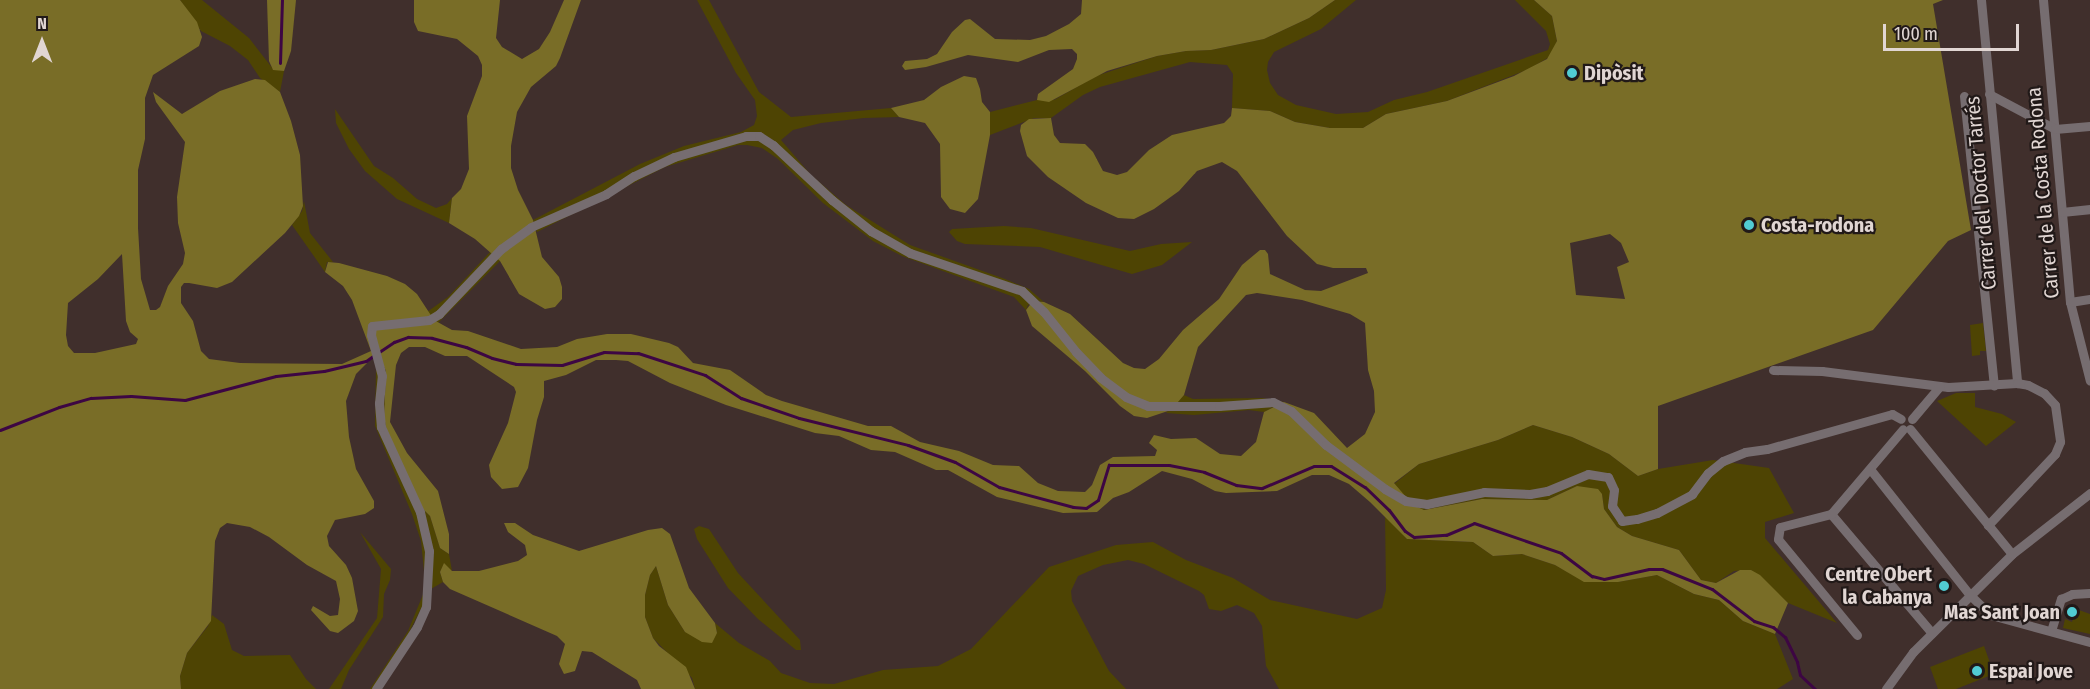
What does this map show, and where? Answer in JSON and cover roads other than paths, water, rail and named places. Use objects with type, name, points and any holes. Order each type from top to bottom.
[{"type":"street","name":"Carrer del Doctor Tarrés","points":[[1981,0],[2017,383]]},
{"type":"street","name":"Carrer de la Costa Rodona","points":[[2043,0],[2070,302],[2090,381]]},
{"type":"street","points":[[1989,94],[2055,129],[2090,126]]},
{"type":"street","points":[[1964,96],[1994,385]]},
{"type":"street","points":[[376,689],[417,627],[426,607],[429,551],[420,512],[381,427],[379,403],[382,376],[372,326],[429,320],[439,314],[501,249],[531,227],[606,194],[634,176],[674,157],[725,141],[759,136],[773,145],[832,200],[871,231],[910,253],[1022,291],[1044,312],[1076,352],[1101,378],[1126,396],[1148,406],[1219,406],[1272,402],[1291,411],[1326,444],[1385,489],[1406,501],[1427,504],[1484,492],[1530,494],[1547,491],[1588,474],[1608,477],[1614,490],[1612,506],[1622,521],[1637,519],[1657,513],[1692,494],[1708,473],[1723,461],[1744,452],[1767,449],[1892,414],[1901,419],[1906,416],[1908,426],[2012,554]]},
{"type":"street","points":[[2062,212],[2090,209]]},
{"type":"street","points":[[2070,302],[2090,299]]},
{"type":"street","points":[[1773,370],[1822,371],[1940,386],[2017,383],[2028,384],[2044,393],[2055,405],[2060,442],[2055,454],[1988,525]]},
{"type":"street","points":[[1857,635],[1778,539],[1780,527],[1831,514],[1940,386]]},
{"type":"street","points":[[1870,469],[1970,595],[1991,615],[2090,642]]},
{"type":"street","points":[[1886,689],[1932,633],[2012,554],[2090,493]]},
{"type":"street","points":[[1831,514],[1932,633]]},
{"type":"street","points":[[2051,631],[2061,599],[2072,594],[2090,592]]},
{"type":"waterway","points":[[280,63],[282,0]]},
{"type":"waterway","points":[[379,352],[394,342],[408,337],[432,338],[516,364],[562,365],[604,352],[638,353],[705,375],[741,398],[799,418],[908,445],[955,462],[999,487],[1073,507],[1086,508],[1098,500],[1109,465],[1169,465],[1204,472],[1236,485],[1262,488],[1314,466],[1331,466],[1365,487],[1389,510],[1405,531],[1414,537],[1446,535],[1474,523],[1561,553],[1592,576],[1604,579],[1649,569],[1662,569],[1712,589],[1754,621],[1773,627],[1785,637],[1797,662],[1800,675],[1815,689]]},
{"type":"waterway","points":[[0,430],[59,407],[91,398],[131,396],[185,400],[276,376],[324,371],[366,361],[373,356]]},
{"type":"place","name":"Dipòsit","points":[[1572,73]]},
{"type":"place","name":"Costa-rodona","points":[[1749,225]]},
{"type":"place","name":"Centre Obert la Cabanya","points":[[1944,586]]},
{"type":"place","name":"Mas Sant Joan","points":[[2072,612]]},
{"type":"place","name":"Espai Jove","points":[[1977,671]]}]
